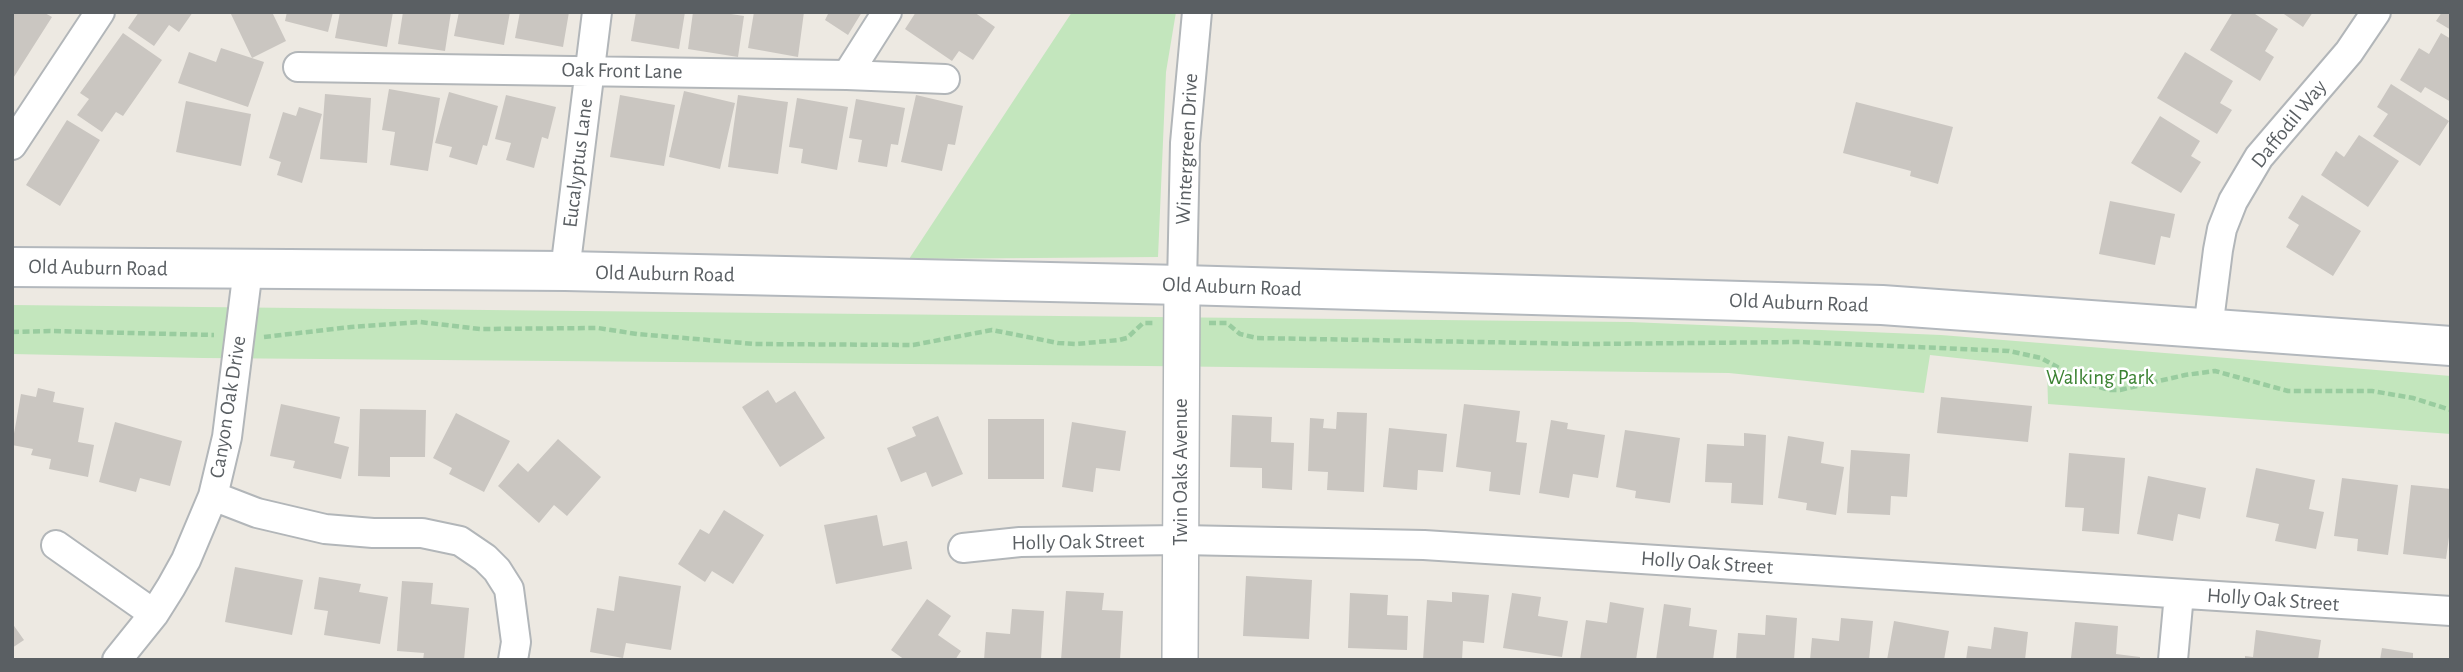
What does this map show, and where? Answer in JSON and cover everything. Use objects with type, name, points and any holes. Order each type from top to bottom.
[{"type":"main road","name":"Old Auburn Road","points":[[12,267],[565,271],[1882,305],[2451,346]]},
{"type":"street","name":"Eucalyptus Lane","points":[[565,271],[597,12]]},
{"type":"street","points":[[847,75],[887,12]]},
{"type":"street","name":"Wintergreen Drive","points":[[1182,285],[1185,143],[1197,12]]},
{"type":"street","name":"Daffodil Way","points":[[2208,329],[2222,229],[2233,201],[2259,157],[2349,52],[2376,12]]},
{"type":"street","points":[[12,145],[94,15]]},
{"type":"street","name":"Oak Front Lane","points":[[299,67],[589,70],[945,79]]},
{"type":"street","name":"Canyon Oak Drive","points":[[117,660],[154,614],[186,560],[213,496],[227,437],[248,270]]},
{"type":"street","name":"Twin Oaks Avenue","points":[[1180,660],[1182,285]]},
{"type":"street","points":[[213,496],[257,513],[325,529],[422,533],[460,541],[485,558],[497,570],[509,589],[516,642],[513,660]]},
{"type":"street","name":"Holly Oak Street","points":[[963,548],[1020,542],[1181,540],[1424,545],[2451,611]]},
{"type":"street","points":[[57,545],[154,614]]},
{"type":"street","points":[[2173,660],[2179,594]]},
{"type":"path","points":[[12,332],[282,335],[420,322],[480,329],[598,328],[755,344],[913,345],[992,330],[1076,344],[1127,338],[1143,323],[1227,323],[1240,334],[1257,338],[1588,344],[1800,342],[2009,351],[2041,358],[2085,383],[2109,390],[2215,371],[2288,391],[2372,391],[2413,398],[2451,410]]},
{"type":"green space","points":[[1072,12],[1176,12],[1166,72],[1158,257],[909,259]]},
{"type":"green space","name":"Walking Park","points":[[12,305],[1630,322],[1941,335],[2451,376],[2451,434],[2048,404],[2047,368],[1930,355],[1924,393],[1729,373],[12,354]]},
{"type":"building","points":[[12,12],[43,12],[52,17],[12,80]]},
{"type":"building","points":[[139,12],[193,12],[179,32],[169,25],[154,46],[128,28]]},
{"type":"building","points":[[230,12],[272,12],[286,41],[252,58]]},
{"type":"building","points":[[287,12],[333,12],[328,32],[285,21]]},
{"type":"building","points":[[340,12],[393,12],[387,47],[335,38]]},
{"type":"building","points":[[403,12],[451,12],[445,51],[398,44]]},
{"type":"building","points":[[459,12],[510,12],[504,45],[454,36]]},
{"type":"building","points":[[520,12],[569,12],[563,47],[515,38]]},
{"type":"building","points":[[636,12],[685,12],[679,49],[631,41]]},
{"type":"building","points":[[693,12],[732,12],[731,14],[744,16],[738,57],[688,49]]},
{"type":"building","points":[[754,12],[804,12],[798,57],[748,48]]},
{"type":"building","points":[[825,12],[862,12],[848,35],[825,20],[828,14]]},
{"type":"building","points":[[916,12],[974,12],[995,27],[973,60],[959,51],[952,61],[905,29]]},
{"type":"building","points":[[2233,12],[2252,12],[2278,29],[2265,51],[2274,57],[2260,81],[2210,50]]},
{"type":"building","points":[[2281,12],[2313,12],[2303,27]]},
{"type":"building","points":[[2442,12],[2451,12],[2451,30],[2436,21]]},
{"type":"building","points":[[123,33],[162,60],[123,116],[116,112],[102,132],[77,115],[89,99],[80,93]]},
{"type":"building","points":[[2441,33],[2451,39],[2451,102],[2425,87],[2421,93],[2400,80],[2419,48],[2429,54]]},
{"type":"building","points":[[221,48],[264,62],[248,107],[178,83],[189,52],[216,62]]},
{"type":"building","points":[[2185,52],[2233,81],[2220,103],[2232,110],[2217,134],[2157,98]]},
{"type":"building","points":[[2391,84],[2449,121],[2420,166],[2373,136],[2388,114],[2377,107]]},
{"type":"building","points":[[389,89],[440,98],[428,171],[390,165],[395,132],[382,130]]},
{"type":"building","points":[[684,91],[735,103],[720,169],[669,157]]},
{"type":"building","points":[[449,92],[498,106],[487,146],[483,145],[477,165],[449,157],[452,147],[435,143]]},
{"type":"building","points":[[325,94],[371,98],[367,163],[320,159]]},
{"type":"building","points":[[506,95],[556,107],[548,139],[542,137],[534,168],[506,160],[511,143],[495,139]]},
{"type":"building","points":[[620,95],[675,105],[664,166],[610,157]]},
{"type":"building","points":[[738,95],[788,102],[778,174],[728,167]]},
{"type":"building","points":[[916,95],[963,106],[955,145],[948,144],[942,171],[901,162]]},
{"type":"building","points":[[797,98],[848,107],[837,170],[801,163],[803,149],[789,147]]},
{"type":"building","points":[[856,99],[905,108],[898,145],[891,144],[887,167],[858,162],[862,140],[849,138]]},
{"type":"building","points":[[186,101],[251,114],[241,166],[176,152]]},
{"type":"building","points":[[1856,102],[1953,127],[1938,184],[1910,176],[1911,171],[1843,153]]},
{"type":"building","points":[[299,107],[322,114],[302,183],[277,175],[281,162],[269,158],[283,112],[296,116]]},
{"type":"building","points":[[2160,116],[2200,141],[2191,156],[2201,162],[2181,193],[2131,163]]},
{"type":"building","points":[[67,120],[100,140],[60,206],[26,185]]},
{"type":"building","points":[[2359,135],[2399,161],[2368,207],[2321,175],[2336,151],[2344,157]]},
{"type":"building","points":[[2302,195],[2361,231],[2333,276],[2286,247],[2299,225],[2288,218]]},
{"type":"building","points":[[2110,201],[2175,214],[2170,238],[2161,236],[2155,265],[2099,254]]},
{"type":"building","points":[[38,388],[55,392],[53,402],[84,408],[78,442],[94,445],[88,477],[49,469],[51,459],[31,455],[33,449],[12,445],[21,394],[36,397]]},
{"type":"building","points":[[768,390],[776,403],[795,391],[825,438],[780,467],[742,407]]},
{"type":"building","points":[[1941,397],[2032,406],[2028,442],[1937,433]]},
{"type":"building","points":[[281,404],[340,417],[334,443],[349,447],[341,479],[293,468],[295,461],[270,456]]},
{"type":"building","points":[[1464,404],[1520,411],[1516,442],[1527,443],[1520,495],[1489,491],[1491,472],[1456,467]]},
{"type":"building","points":[[360,409],[426,410],[425,457],[390,457],[390,477],[358,476]]},
{"type":"building","points":[[1337,412],[1367,413],[1364,492],[1327,490],[1328,472],[1308,471],[1310,418],[1324,419],[1323,428],[1336,429]]},
{"type":"building","points":[[456,413],[510,441],[484,492],[449,474],[452,468],[433,458]]},
{"type":"building","points":[[1232,415],[1272,417],[1271,442],[1294,443],[1292,490],[1262,488],[1262,468],[1230,467]]},
{"type":"building","points":[[938,416],[963,474],[932,487],[926,472],[901,482],[887,448],[916,436],[912,427]]},
{"type":"building","points":[[988,419],[1044,419],[1044,479],[988,479]]},
{"type":"building","points":[[1551,420],[1568,423],[1567,429],[1605,435],[1598,478],[1573,474],[1569,498],[1539,493]]},
{"type":"building","points":[[115,422],[182,441],[170,486],[140,478],[136,492],[99,482]]},
{"type":"building","points":[[1072,422],[1126,431],[1120,471],[1096,468],[1093,492],[1062,487]]},
{"type":"building","points":[[1389,428],[1447,434],[1443,472],[1418,470],[1417,490],[1383,487]]},
{"type":"building","points":[[1625,430],[1680,438],[1670,503],[1635,498],[1636,491],[1616,487]]},
{"type":"building","points":[[1744,433],[1766,435],[1763,505],[1731,503],[1732,483],[1705,482],[1707,444],[1744,446]]},
{"type":"building","points":[[1788,436],[1824,442],[1821,463],[1844,467],[1836,515],[1806,510],[1807,503],[1778,498]]},
{"type":"building","points":[[558,439],[601,477],[567,516],[554,505],[539,523],[498,486],[518,463],[528,472]]},
{"type":"building","points":[[1851,450],[1910,454],[1907,497],[1891,496],[1890,515],[1847,513]]},
{"type":"building","points":[[2069,453],[2125,458],[2119,534],[2082,531],[2084,508],[2065,507]]},
{"type":"building","points":[[2256,468],[2315,480],[2309,509],[2324,512],[2316,549],[2275,541],[2279,524],[2246,517]]},
{"type":"building","points":[[2148,476],[2206,488],[2200,519],[2178,514],[2173,541],[2137,534]]},
{"type":"building","points":[[2342,478],[2398,485],[2388,555],[2357,551],[2358,539],[2334,536]]},
{"type":"building","points":[[2411,485],[2451,489],[2451,538],[2449,537],[2446,559],[2403,554]]},
{"type":"building","points":[[724,510],[764,535],[733,584],[712,571],[705,582],[678,564],[700,529],[709,534]]},
{"type":"building","points":[[877,515],[883,546],[907,541],[912,569],[836,584],[824,525]]},
{"type":"building","points":[[235,567],[303,580],[292,635],[225,622]]},
{"type":"building","points":[[619,576],[681,586],[671,650],[626,643],[623,658],[590,652],[597,608],[614,611]]},
{"type":"building","points":[[1246,576],[1312,580],[1309,639],[1243,636]]},
{"type":"building","points":[[319,577],[361,584],[359,592],[388,597],[380,644],[324,635],[328,611],[314,609]]},
{"type":"building","points":[[402,581],[433,583],[431,604],[469,608],[464,660],[423,660],[424,653],[397,651]]},
{"type":"building","points":[[1066,591],[1104,593],[1102,610],[1123,611],[1120,660],[1061,660]]},
{"type":"building","points":[[1452,592],[1489,595],[1484,643],[1463,641],[1462,660],[1423,660],[1427,600],[1452,602]]},
{"type":"building","points":[[1350,593],[1388,595],[1387,615],[1408,616],[1407,650],[1348,648]]},
{"type":"building","points":[[1512,593],[1541,597],[1538,616],[1568,621],[1562,657],[1503,648]]},
{"type":"building","points":[[927,599],[951,616],[938,635],[961,651],[955,660],[905,660],[891,650]]},
{"type":"building","points":[[1610,602],[1644,608],[1636,660],[1580,660],[1586,620],[1607,623]]},
{"type":"building","points":[[1664,604],[1691,608],[1689,626],[1717,630],[1713,660],[1656,660]]},
{"type":"building","points":[[1012,609],[1044,611],[1041,659],[984,660],[986,632],[1010,634]]},
{"type":"building","points":[[1766,615],[1797,618],[1794,660],[1736,660],[1738,633],[1765,635]]},
{"type":"building","points":[[1841,618],[1873,621],[1869,660],[1810,660],[1812,638],[1839,641]]},
{"type":"building","points":[[1894,621],[1949,631],[1944,660],[1887,660]]},
{"type":"building","points":[[2075,622],[2118,626],[2116,654],[2140,657],[2140,660],[2071,658]]},
{"type":"building","points":[[12,623],[24,640],[12,648]]},
{"type":"building","points":[[1994,627],[2028,632],[2025,660],[1966,660],[1968,646],[1991,649]]},
{"type":"building","points":[[2256,630],[2321,640],[2318,660],[2245,660],[2245,656],[2253,657]]},
{"type":"building","points":[[2382,648],[2413,653],[2413,660],[2380,660]]}]
